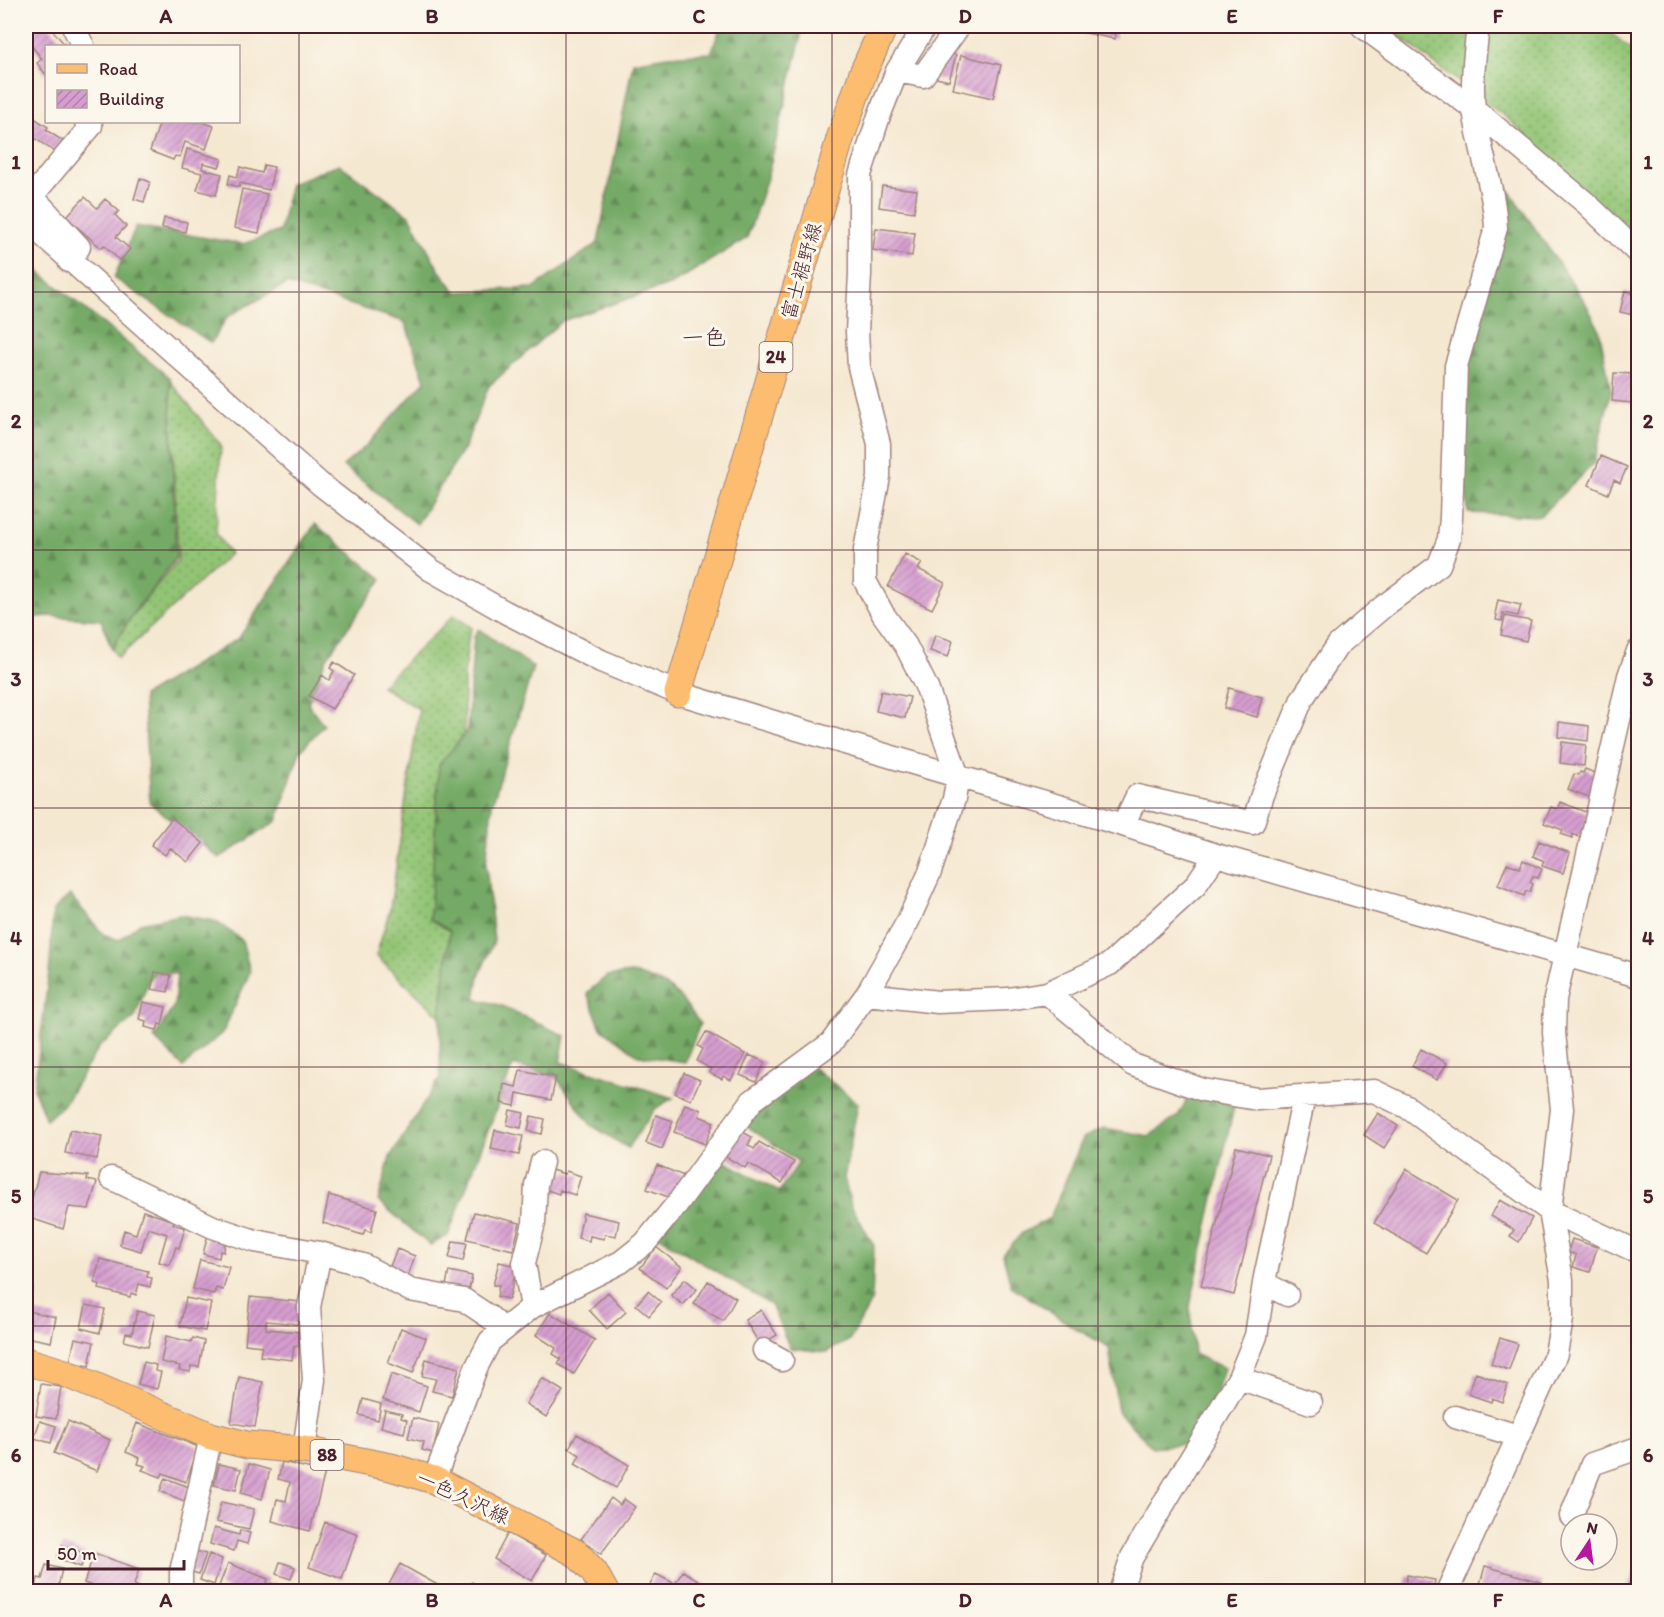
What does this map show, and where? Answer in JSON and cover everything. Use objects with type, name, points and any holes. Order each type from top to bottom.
[{"type":"main road","name":"富士裾野線","points":[[678,693],[840,139],[863,72],[884,26]]},
{"type":"main road","name":"一色久沢線","points":[[26,1361],[62,1372],[211,1436],[247,1445],[304,1450],[391,1467],[434,1480],[576,1553],[594,1572],[605,1592]]},
{"type":"street","points":[[73,26],[82,45]]},
{"type":"street","points":[[434,1480],[476,1368],[490,1341],[532,1307],[621,1262],[645,1243],[752,1101],[831,1043],[867,993],[908,921],[930,872],[954,799],[958,777],[927,688],[906,646],[883,614],[865,581],[865,550],[879,477],[879,444],[859,367],[857,332],[860,274],[860,175],[879,116],[897,71],[925,26]]},
{"type":"street","points":[[897,71],[923,76],[958,26]]},
{"type":"street","points":[[1362,26],[1474,109],[1587,204],[1638,253]]},
{"type":"street","points":[[1123,825],[1137,796],[1253,824],[1262,795],[1302,699],[1338,645],[1384,606],[1439,565],[1449,539],[1451,518],[1456,366],[1496,228],[1494,204],[1474,109],[1473,75],[1478,26]]},
{"type":"street","points":[[69,261],[79,247],[32,196],[91,126],[87,123]]},
{"type":"street","points":[[26,220],[320,484],[431,570],[505,612],[601,660],[678,693],[1123,825],[1216,855],[1638,976]]},
{"type":"street","points":[[1447,1592],[1556,1354],[1562,1319],[1562,1280],[1550,1211],[1562,1109],[1554,1033],[1555,999],[1564,954],[1629,719],[1629,676],[1638,651]]},
{"type":"street","points":[[867,993],[938,1002],[1008,999],[1047,993],[1110,964],[1195,886],[1216,855]]},
{"type":"street","points":[[1047,993],[1133,1065],[1203,1090],[1257,1099],[1374,1091],[1407,1107],[1550,1211],[1638,1252]]},
{"type":"street","points":[[1120,1592],[1132,1557],[1239,1378],[1256,1335],[1264,1284],[1304,1096]]},
{"type":"street","points":[[532,1307],[524,1263],[534,1222],[536,1185],[542,1162]]},
{"type":"street","points":[[111,1178],[213,1227],[255,1241],[320,1253],[363,1265],[410,1290],[464,1300],[503,1329]]},
{"type":"street","points":[[304,1450],[314,1380],[309,1307],[320,1253]]},
{"type":"street","points":[[1264,1284],[1287,1295]]},
{"type":"street","points":[[1239,1378],[1311,1403]]},
{"type":"street","points":[[1455,1417],[1518,1436]]},
{"type":"street","points":[[181,1592],[181,1572],[211,1436]]},
{"type":"street","points":[[1573,1512],[1592,1464],[1638,1448]]},
{"type":"green space","points":[[721,26],[801,26],[801,37],[767,178],[747,238],[672,284],[562,321],[489,386],[464,448],[417,524],[343,466],[366,446],[425,381],[405,322],[287,284],[227,317],[211,343],[114,278],[136,226],[243,244],[280,231],[290,184],[339,164],[410,216],[439,270],[456,292],[533,288],[598,243],[633,62],[667,56],[711,53]]},
{"type":"green space","points":[[1385,26],[1602,26],[1638,55],[1638,241],[1509,120]]},
{"type":"green space","points":[[1500,177],[1585,302],[1599,329],[1611,390],[1594,463],[1540,516],[1468,513],[1456,366],[1487,260]]},
{"type":"green space","points":[[26,261],[170,378],[176,558],[131,617],[112,649],[101,620],[49,616],[26,618]]},
{"type":"green space","points":[[170,381],[221,445],[216,533],[230,554],[118,658],[112,649],[131,617],[178,560]]},
{"type":"green space","points":[[315,524],[382,579],[326,659],[308,704],[324,725],[300,751],[277,821],[219,858],[150,803],[143,696],[239,638]]},
{"type":"green space","points":[[454,615],[472,628],[469,633],[464,677],[464,736],[439,765],[430,918],[450,931],[440,1016],[376,956],[390,909],[419,709],[381,686]]},
{"type":"green space","points":[[479,629],[533,667],[492,805],[486,864],[494,941],[479,976],[475,999],[500,1005],[565,1036],[560,1062],[673,1098],[656,1108],[628,1148],[591,1125],[556,1077],[513,1065],[448,1236],[430,1245],[378,1201],[390,1157],[440,1078],[440,1016],[450,931],[430,919],[439,765],[467,731],[474,636]]},
{"type":"green space","points":[[70,895],[103,934],[119,940],[140,923],[180,915],[215,921],[242,940],[250,972],[223,1032],[183,1067],[154,1038],[174,1006],[177,974],[155,972],[149,980],[135,1017],[99,1047],[64,1104],[46,1120],[34,1090],[50,964],[53,910]]},
{"type":"green space","points":[[631,973],[655,981],[672,990],[700,1024],[685,1062],[638,1055],[601,1028],[587,993],[607,976]]},
{"type":"green space","points":[[810,1065],[858,1103],[844,1178],[851,1205],[874,1246],[872,1300],[850,1340],[826,1352],[790,1348],[771,1305],[658,1236],[719,1158],[779,1192],[799,1162],[738,1120]]},
{"type":"green space","points":[[1203,1090],[1234,1107],[1190,1306],[1194,1354],[1224,1368],[1202,1442],[1152,1447],[1118,1412],[1109,1347],[1075,1328],[1011,1286],[1003,1255],[1022,1233],[1050,1218],[1083,1138],[1104,1128],[1149,1136],[1178,1116],[1187,1099]]},
{"type":"building","points":[[38,26],[49,26],[65,45],[45,45],[45,74],[37,63],[42,59],[26,39],[26,35]]},
{"type":"building","points":[[1067,26],[1117,26],[1115,39],[1066,29]]},
{"type":"building","points":[[947,52],[956,55],[949,81],[936,78],[940,61]]},
{"type":"building","points":[[961,55],[1001,65],[993,98],[953,89]]},
{"type":"building","points":[[28,114],[48,127],[46,130],[63,141],[55,152],[30,135],[26,137]]},
{"type":"building","points":[[160,123],[205,123],[214,126],[206,149],[185,142],[180,157],[175,156],[173,160],[150,151]]},
{"type":"building","points":[[187,149],[222,159],[219,167],[203,163],[202,169],[222,174],[216,195],[197,190],[202,173],[182,168]]},
{"type":"building","points":[[264,165],[274,167],[269,190],[240,183],[239,187],[228,184],[230,175],[237,177],[240,167],[262,173]]},
{"type":"building","points":[[140,178],[150,182],[144,202],[134,199]]},
{"type":"building","points":[[882,186],[917,190],[914,212],[879,207]]},
{"type":"building","points":[[242,189],[267,194],[259,233],[234,228]]},
{"type":"building","points":[[85,197],[97,208],[105,199],[119,211],[115,215],[126,226],[116,237],[130,249],[120,261],[104,245],[101,248],[66,217]]},
{"type":"building","points":[[164,218],[187,222],[185,232],[162,228]]},
{"type":"building","points":[[876,228],[915,233],[912,256],[873,250]]},
{"type":"building","points":[[1625,291],[1638,295],[1638,316],[1620,312]]},
{"type":"building","points":[[1614,373],[1635,374],[1632,403],[1612,401]]},
{"type":"building","points":[[1601,456],[1627,467],[1620,483],[1614,480],[1608,494],[1589,485]]},
{"type":"building","points":[[905,554],[922,563],[918,569],[945,583],[932,609],[888,587]]},
{"type":"building","points":[[1498,600],[1521,605],[1518,616],[1503,613],[1502,621],[1496,620]]},
{"type":"building","points":[[1505,616],[1531,621],[1526,641],[1501,635]]},
{"type":"building","points":[[935,635],[953,641],[948,657],[930,651]]},
{"type":"building","points":[[334,662],[354,675],[332,709],[309,696],[322,675],[329,680],[334,671],[330,668]]},
{"type":"building","points":[[1229,688],[1262,697],[1257,717],[1224,708]]},
{"type":"building","points":[[881,691],[910,697],[905,718],[876,711]]},
{"type":"building","points":[[1559,722],[1589,726],[1588,741],[1558,737]]},
{"type":"building","points":[[1562,742],[1586,745],[1584,766],[1560,763]]},
{"type":"building","points":[[1585,769],[1597,774],[1589,797],[1568,789],[1574,774],[1579,775]]},
{"type":"building","points":[[1560,802],[1588,813],[1581,838],[1573,834],[1572,838],[1561,834],[1563,830],[1544,823],[1551,807],[1557,809]]},
{"type":"building","points":[[172,818],[203,843],[188,862],[170,848],[165,855],[151,845]]},
{"type":"building","points":[[1539,841],[1570,853],[1563,873],[1542,866],[1544,861],[1533,856]]},
{"type":"building","points":[[1523,860],[1542,869],[1538,878],[1533,876],[1530,882],[1533,884],[1530,892],[1526,891],[1524,896],[1498,885],[1507,863],[1520,868]]},
{"type":"building","points":[[155,972],[171,975],[168,992],[151,989]]},
{"type":"building","points":[[143,1002],[166,1007],[162,1025],[159,1024],[157,1030],[145,1027],[146,1021],[139,1019]]},
{"type":"building","points":[[706,1032],[745,1054],[731,1080],[709,1073],[711,1069],[697,1061],[703,1049],[698,1046]]},
{"type":"building","points":[[1421,1049],[1447,1063],[1437,1080],[1412,1066]]},
{"type":"building","points":[[749,1055],[765,1062],[756,1082],[740,1075]]},
{"type":"building","points":[[520,1070],[556,1077],[551,1100],[517,1093],[515,1106],[501,1103],[504,1084],[516,1087]]},
{"type":"building","points":[[684,1073],[700,1080],[691,1100],[675,1093]]},
{"type":"building","points":[[685,1104],[701,1110],[699,1116],[714,1122],[705,1144],[674,1132]]},
{"type":"building","points":[[510,1110],[524,1113],[521,1128],[507,1125]]},
{"type":"building","points":[[1378,1113],[1398,1126],[1384,1148],[1364,1135]]},
{"type":"building","points":[[656,1115],[673,1121],[662,1149],[646,1143]]},
{"type":"building","points":[[531,1116],[545,1119],[542,1134],[528,1131]]},
{"type":"building","points":[[70,1130],[102,1136],[97,1159],[65,1153]]},
{"type":"building","points":[[495,1130],[523,1136],[519,1155],[491,1149]]},
{"type":"building","points":[[741,1131],[752,1137],[748,1145],[754,1149],[759,1142],[794,1162],[782,1183],[748,1163],[745,1168],[726,1157]]},
{"type":"building","points":[[1236,1147],[1269,1155],[1234,1295],[1201,1286]]},
{"type":"building","points":[[657,1165],[684,1176],[671,1198],[647,1189]]},
{"type":"building","points":[[1406,1169],[1458,1200],[1426,1253],[1374,1223]]},
{"type":"building","points":[[551,1170],[565,1174],[566,1171],[581,1176],[575,1195],[560,1190],[559,1194],[544,1189]]},
{"type":"building","points":[[39,1172],[88,1176],[87,1180],[97,1182],[89,1209],[69,1207],[63,1229],[27,1217]]},
{"type":"building","points":[[329,1195],[377,1209],[371,1232],[365,1230],[363,1235],[323,1223]]},
{"type":"building","points":[[1500,1200],[1532,1218],[1519,1242],[1510,1236],[1514,1230],[1491,1216]]},
{"type":"building","points":[[143,1211],[174,1221],[173,1224],[185,1228],[179,1248],[176,1247],[170,1265],[159,1262],[167,1234],[148,1228],[141,1251],[120,1245],[124,1230],[136,1234]]},
{"type":"building","points":[[474,1212],[520,1223],[513,1250],[467,1239]]},
{"type":"building","points":[[583,1213],[619,1221],[616,1236],[605,1234],[604,1239],[590,1236],[589,1241],[578,1238]]},
{"type":"building","points":[[208,1234],[225,1239],[224,1252],[220,1251],[219,1258],[203,1254]]},
{"type":"building","points":[[1572,1239],[1597,1247],[1590,1272],[1573,1267],[1576,1255],[1568,1252]]},
{"type":"building","points":[[453,1241],[467,1243],[463,1261],[449,1258]]},
{"type":"building","points":[[656,1247],[682,1267],[666,1288],[640,1268]]},
{"type":"building","points":[[397,1249],[415,1256],[407,1278],[388,1271]]},
{"type":"building","points":[[100,1259],[148,1271],[147,1277],[152,1278],[150,1287],[139,1284],[136,1295],[131,1293],[130,1297],[99,1289],[100,1284],[94,1283]]},
{"type":"building","points":[[200,1260],[229,1267],[223,1290],[216,1288],[214,1294],[193,1289]]},
{"type":"building","points":[[499,1262],[517,1266],[509,1299],[497,1297],[499,1285],[493,1285]]},
{"type":"building","points":[[449,1271],[472,1276],[468,1295],[445,1290]]},
{"type":"building","points":[[685,1279],[697,1289],[683,1305],[671,1295]]},
{"type":"building","points":[[708,1281],[736,1298],[723,1321],[694,1304]]},
{"type":"building","points":[[26,1285],[33,1288],[26,1309]]},
{"type":"building","points":[[648,1291],[661,1302],[649,1316],[636,1305]]},
{"type":"building","points":[[608,1292],[626,1312],[607,1329],[589,1310]]},
{"type":"building","points":[[250,1297],[301,1302],[298,1324],[266,1321],[266,1329],[301,1332],[300,1346],[294,1346],[292,1360],[260,1356],[262,1346],[245,1344]]},
{"type":"building","points":[[186,1298],[211,1303],[205,1331],[180,1326]]},
{"type":"building","points":[[86,1305],[105,1309],[100,1333],[81,1328]]},
{"type":"building","points":[[761,1310],[777,1335],[760,1345],[745,1320]]},
{"type":"building","points":[[28,1311],[56,1317],[51,1342],[26,1337]]},
{"type":"building","points":[[137,1311],[155,1315],[148,1347],[124,1341],[126,1333],[132,1334]]},
{"type":"building","points":[[550,1313],[595,1340],[574,1374],[558,1364],[561,1359],[553,1354],[556,1348],[536,1335]]},
{"type":"building","points":[[401,1328],[426,1338],[413,1373],[388,1363]]},
{"type":"building","points":[[166,1336],[191,1342],[193,1338],[204,1341],[199,1367],[191,1366],[190,1372],[179,1370],[180,1366],[161,1362]]},
{"type":"building","points":[[75,1338],[94,1342],[89,1366],[70,1362]]},
{"type":"building","points":[[1500,1338],[1518,1344],[1509,1370],[1491,1364]]},
{"type":"building","points":[[426,1359],[459,1368],[452,1396],[432,1391],[436,1379],[422,1376]]},
{"type":"building","points":[[144,1362],[156,1365],[155,1371],[161,1372],[157,1389],[138,1384]]},
{"type":"building","points":[[1476,1373],[1508,1385],[1502,1402],[1492,1398],[1491,1402],[1468,1394]]},
{"type":"building","points":[[391,1374],[427,1386],[419,1412],[383,1400]]},
{"type":"building","points":[[239,1377],[263,1382],[255,1427],[231,1423]]},
{"type":"building","points":[[542,1378],[563,1391],[546,1417],[526,1404]]},
{"type":"building","points":[[41,1384],[61,1387],[56,1419],[36,1416]]},
{"type":"building","points":[[363,1399],[381,1404],[378,1420],[359,1415]]},
{"type":"building","points":[[385,1410],[402,1414],[401,1418],[407,1420],[404,1433],[381,1427]]},
{"type":"building","points":[[413,1418],[439,1424],[433,1453],[422,1450],[424,1442],[408,1438]]},
{"type":"building","points":[[40,1421],[56,1426],[51,1443],[34,1438]]},
{"type":"building","points":[[68,1421],[110,1440],[97,1471],[54,1453]]},
{"type":"building","points":[[137,1423],[199,1447],[186,1482],[163,1473],[161,1477],[142,1470],[145,1466],[138,1464],[140,1458],[126,1452]]},
{"type":"building","points":[[577,1434],[629,1465],[616,1488],[575,1464],[580,1455],[569,1448]]},
{"type":"building","points":[[282,1462],[325,1472],[310,1531],[272,1521],[277,1499],[286,1501],[290,1482],[278,1479]]},
{"type":"building","points":[[219,1464],[241,1469],[236,1490],[214,1485]]},
{"type":"building","points":[[249,1464],[270,1470],[262,1499],[241,1493]]},
{"type":"building","points":[[165,1478],[189,1487],[184,1501],[160,1491]]},
{"type":"building","points":[[611,1498],[620,1505],[624,1499],[635,1507],[601,1554],[581,1539]]},
{"type":"building","points":[[221,1502],[254,1509],[249,1529],[216,1522]]},
{"type":"building","points":[[325,1522],[358,1534],[342,1579],[309,1567]]},
{"type":"building","points":[[214,1528],[239,1535],[240,1530],[250,1533],[247,1544],[237,1541],[234,1551],[210,1544]]},
{"type":"building","points":[[508,1533],[546,1555],[532,1581],[494,1559]]},
{"type":"building","points":[[62,1545],[86,1554],[81,1567],[57,1558]]},
{"type":"building","points":[[196,1551],[206,1554],[199,1574],[189,1571]]},
{"type":"building","points":[[94,1553],[139,1569],[134,1585],[141,1588],[140,1592],[108,1592],[84,1583]]},
{"type":"building","points":[[209,1554],[222,1559],[214,1585],[200,1580]]},
{"type":"building","points":[[1638,1561],[1638,1592],[1626,1592]]},
{"type":"building","points":[[280,1562],[295,1567],[291,1579],[276,1574]]},
{"type":"building","points":[[228,1563],[268,1579],[263,1592],[234,1592],[219,1586]]},
{"type":"building","points":[[400,1564],[443,1588],[441,1592],[385,1592]]},
{"type":"building","points":[[46,1565],[62,1569],[57,1592],[35,1592],[38,1578],[42,1579]]},
{"type":"building","points":[[1485,1566],[1542,1582],[1539,1592],[1493,1592],[1479,1588]]},
{"type":"building","points":[[683,1571],[708,1586],[705,1592],[646,1592],[656,1574],[675,1584]]},
{"type":"building","points":[[1407,1575],[1435,1580],[1433,1592],[1404,1592]]},
{"type":"building","points":[[472,1582],[487,1592],[466,1592]]},
{"type":"building","points":[[271,1583],[293,1591],[293,1592],[268,1592]]},
{"type":"district","name":"一色","points":[[704,337]]}]
